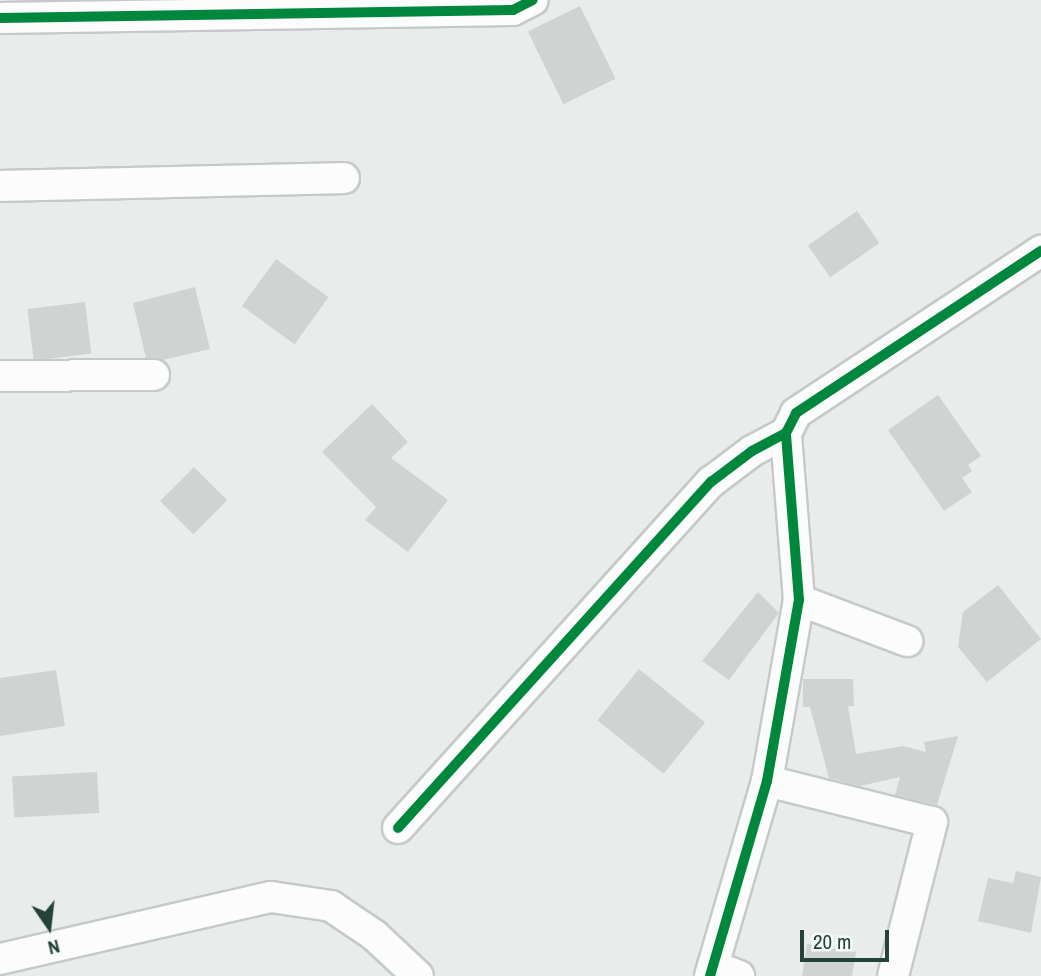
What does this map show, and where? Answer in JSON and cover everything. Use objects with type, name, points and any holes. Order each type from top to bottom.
[{"type":"street","points":[[0,18],[513,10],[533,0]]},
{"type":"street","points":[[0,186],[344,178]]},
{"type":"street","points":[[721,973],[766,781],[799,600],[786,433],[796,413],[1041,251]]},
{"type":"street","points":[[0,376],[154,375]]},
{"type":"street","points":[[398,828],[711,482],[752,451],[786,433]]},
{"type":"street","points":[[799,600],[908,641]]},
{"type":"street","points":[[766,781],[932,822],[894,976]]},
{"type":"street","points":[[0,959],[271,897],[331,906],[374,935],[418,976]]},
{"type":"building","points":[[580,6],[616,79],[563,104],[528,31]]},
{"type":"building","points":[[857,211],[879,243],[830,277],[808,245]]},
{"type":"building","points":[[276,259],[329,297],[294,344],[242,306]]},
{"type":"building","points":[[195,287],[210,349],[163,360],[146,358],[133,303]]},
{"type":"building","points":[[85,302],[91,354],[34,361],[27,309]]},
{"type":"building","points":[[938,395],[981,456],[968,465],[972,471],[962,478],[972,492],[944,511],[888,430]]},
{"type":"building","points":[[372,404],[408,442],[391,458],[448,500],[408,552],[365,520],[376,507],[322,452]]},
{"type":"building","points":[[194,467],[227,500],[193,534],[160,501]]},
{"type":"building","points":[[998,585],[1041,639],[987,682],[958,647],[963,612]]},
{"type":"building","points":[[758,592],[779,613],[729,680],[702,661]]},
{"type":"building","points":[[639,669],[705,722],[664,774],[597,720]]},
{"type":"building","points":[[56,670],[65,726],[0,736],[0,678]]},
{"type":"building","points":[[803,679],[853,679],[854,706],[848,706],[856,754],[903,746],[926,752],[924,742],[958,736],[937,805],[895,795],[900,777],[860,786],[829,778],[810,707],[803,707]]},
{"type":"building","points":[[97,772],[99,813],[14,817],[12,776]]},
{"type":"building","points":[[1016,871],[1041,877],[1031,933],[978,921],[988,878],[1013,883]]},
{"type":"building","points":[[807,944],[856,952],[852,976],[802,976]]},
{"type":"cycle path","points":[[0,18],[513,10],[533,0]]},
{"type":"cycle path","points":[[710,976],[767,781],[799,600],[786,433],[796,413],[1041,251]]},
{"type":"cycle path","points":[[398,828],[711,482],[752,451],[786,433]]}]
